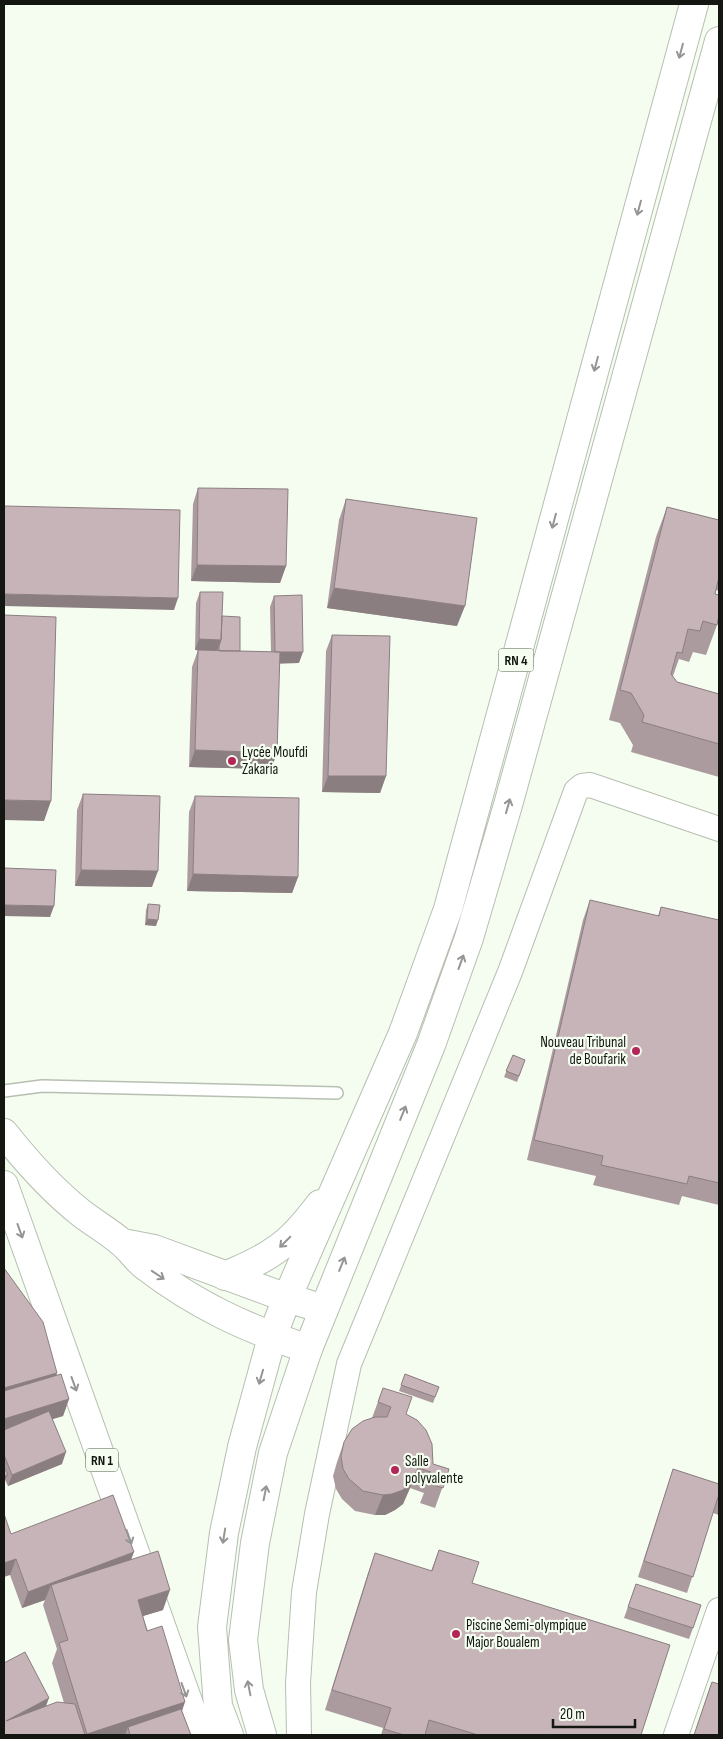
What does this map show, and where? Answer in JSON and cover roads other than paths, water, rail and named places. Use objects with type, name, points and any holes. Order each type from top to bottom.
[{"type":"main road","name":"RN 4","points":[[287,1298],[403,1033],[448,909],[694,4]]},
{"type":"main road","name":"RN 4","points":[[324,1309],[431,1045],[469,938],[508,805],[719,41]]},
{"type":"main road","points":[[4,1133],[50,1185],[81,1213],[123,1243],[144,1266],[199,1303],[272,1337],[308,1349]]},
{"type":"main road","points":[[225,1276],[251,1265],[278,1249],[307,1220],[340,1179]]},
{"type":"main road","points":[[6,1191],[39,1183],[50,1185]]},
{"type":"main road","name":"RN 1","points":[[6,1191],[200,1735]]},
{"type":"main road","points":[[123,1243],[154,1249],[287,1298],[324,1309],[308,1349],[273,1453],[255,1543],[243,1640],[249,1690],[262,1735]]},
{"type":"main road","points":[[229,1735],[218,1706],[212,1627],[224,1533],[238,1466],[272,1337],[287,1298]]},
{"type":"street","points":[[299,1735],[298,1683],[304,1592],[317,1514],[349,1364],[510,972],[576,791],[582,786],[590,785],[719,829]]},
{"type":"street","points":[[676,1735],[719,1610]]},
{"type":"lane","points":[[4,1091],[42,1086],[337,1093]]},
{"type":"place","name":"Lycée Moufdi Zakaria","points":[[232,761]]},
{"type":"place","name":"Nouveau Tribunal de Boufarik","points":[[636,1051]]},
{"type":"place","name":"Salle polyvalente","points":[[395,1470]]},
{"type":"place","name":"Piscine Semi-olympique Major Boualem","points":[[456,1634]]}]
